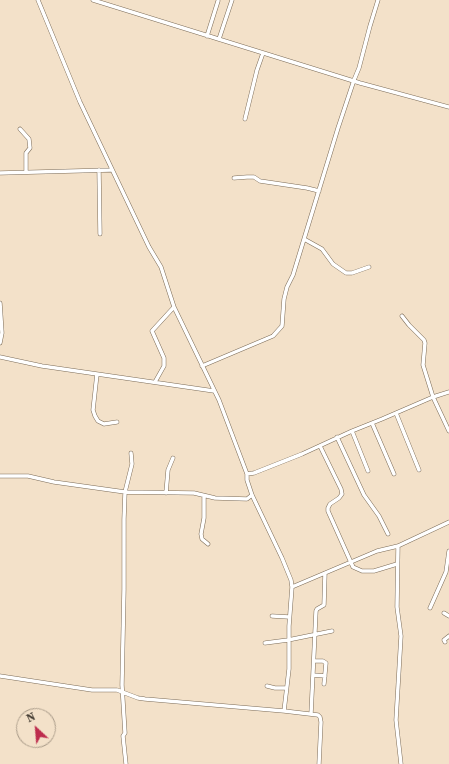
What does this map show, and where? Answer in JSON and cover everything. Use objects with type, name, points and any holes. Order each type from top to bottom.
[{"type":"street","points":[[38,0],[80,102],[111,170],[149,247],[161,267],[174,307],[219,400],[248,474],[247,480],[252,495],[282,558],[292,587],[288,640],[289,669],[284,711]]},
{"type":"street","points":[[93,0],[401,95],[449,107]]},
{"type":"street","points":[[219,39],[232,0]]},
{"type":"street","points":[[202,366],[273,336],[282,326],[285,293],[304,239],[354,80],[362,61],[378,0]]},
{"type":"street","points":[[207,36],[218,1]]},
{"type":"street","points":[[245,119],[255,76],[263,53]]},
{"type":"street","points":[[20,129],[30,139],[30,148],[26,153],[26,172]]},
{"type":"street","points":[[99,170],[100,234]]},
{"type":"street","points":[[0,173],[111,170]]},
{"type":"street","points":[[234,178],[248,176],[254,177],[260,181],[318,191]]},
{"type":"street","points":[[304,239],[322,249],[333,264],[346,273],[352,273],[369,267]]},
{"type":"street","points":[[0,303],[2,333],[0,343]]},
{"type":"street","points":[[155,382],[164,366],[164,358],[152,332],[174,307]]},
{"type":"street","points":[[402,316],[424,340],[423,365],[433,397],[449,431]]},
{"type":"street","points":[[0,357],[42,366],[214,391]]},
{"type":"street","points":[[97,374],[94,410],[95,416],[98,421],[104,424],[117,422]]},
{"type":"street","points":[[248,474],[254,473],[320,446],[337,437],[433,397],[449,392]]},
{"type":"street","points":[[396,413],[419,470]]},
{"type":"street","points":[[372,423],[394,474]]},
{"type":"street","points":[[352,431],[368,471]]},
{"type":"street","points":[[337,437],[364,495],[379,516],[388,534]]},
{"type":"street","points":[[320,446],[342,494],[330,504],[328,511],[353,567],[362,571],[374,571],[397,564]]},
{"type":"street","points":[[126,764],[123,736],[125,733],[123,693],[125,492],[132,464],[131,452]]},
{"type":"street","points":[[166,493],[168,470],[173,458]]},
{"type":"street","points":[[0,476],[28,476],[54,482],[125,492],[194,493],[215,498],[247,498],[252,495]]},
{"type":"street","points":[[204,496],[204,518],[201,534],[202,539],[208,544]]},
{"type":"street","points":[[292,587],[377,551],[398,546],[449,522]]},
{"type":"street","points":[[398,546],[397,607],[401,636],[396,720],[401,764]]},
{"type":"street","points":[[430,608],[446,572],[449,551]]},
{"type":"street","points":[[311,714],[316,611],[323,606],[325,602],[325,573]]},
{"type":"street","points":[[444,613],[449,616]]},
{"type":"street","points":[[272,616],[289,617]]},
{"type":"street","points":[[265,643],[332,631]]},
{"type":"street","points":[[445,642],[444,640],[449,636]]},
{"type":"street","points":[[314,661],[325,662],[326,664],[324,684]]},
{"type":"street","points":[[313,675],[325,676]]},
{"type":"street","points":[[0,676],[92,690],[117,690],[145,699],[318,715],[321,722],[319,764]]},
{"type":"street","points":[[267,686],[272,688],[286,688]]}]
